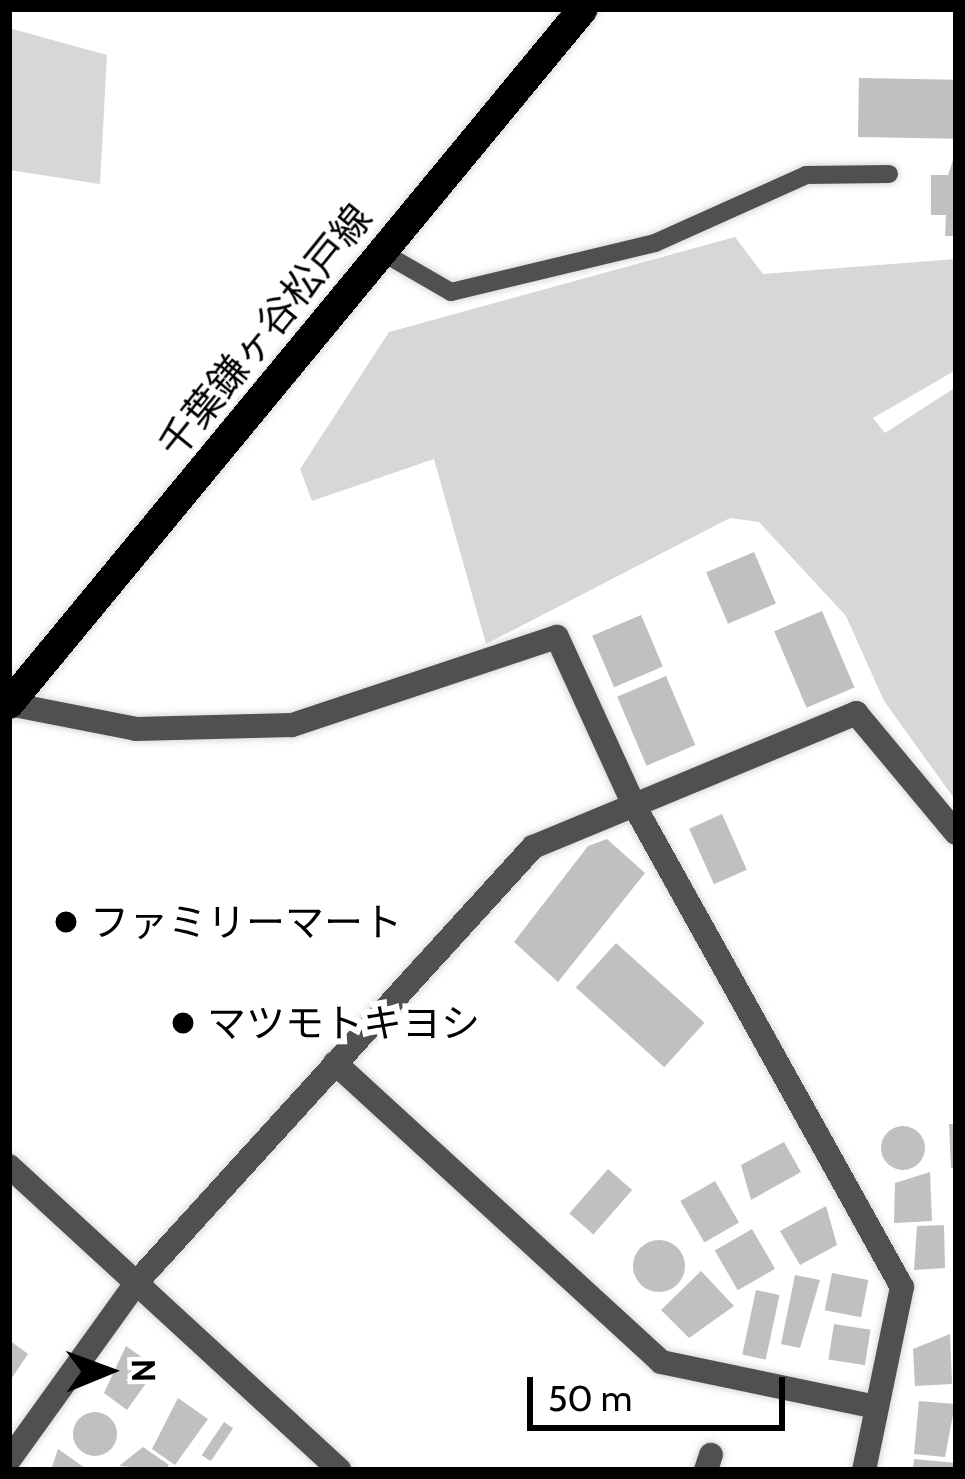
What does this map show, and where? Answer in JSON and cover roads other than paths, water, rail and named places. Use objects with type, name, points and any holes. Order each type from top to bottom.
[{"type":"main road","name":"千葉鎌ヶ谷松戸線","points":[[9,704],[583,9]]},
{"type":"street","points":[[9,704],[136,729],[292,725],[557,637],[635,807],[902,1286],[864,1470]]},
{"type":"street","points":[[9,1460],[136,1282],[533,848],[856,713],[956,833]]},
{"type":"street","points":[[335,1063],[661,1362],[876,1407]]},
{"type":"street","points":[[9,1166],[340,1470]]},
{"type":"lane","points":[[380,251],[452,292],[655,243],[806,175],[889,174]]},
{"type":"place","name":"ファミリーマート","points":[[66,922]]},
{"type":"place","name":"マツモトキヨシ","points":[[183,1023]]}]
